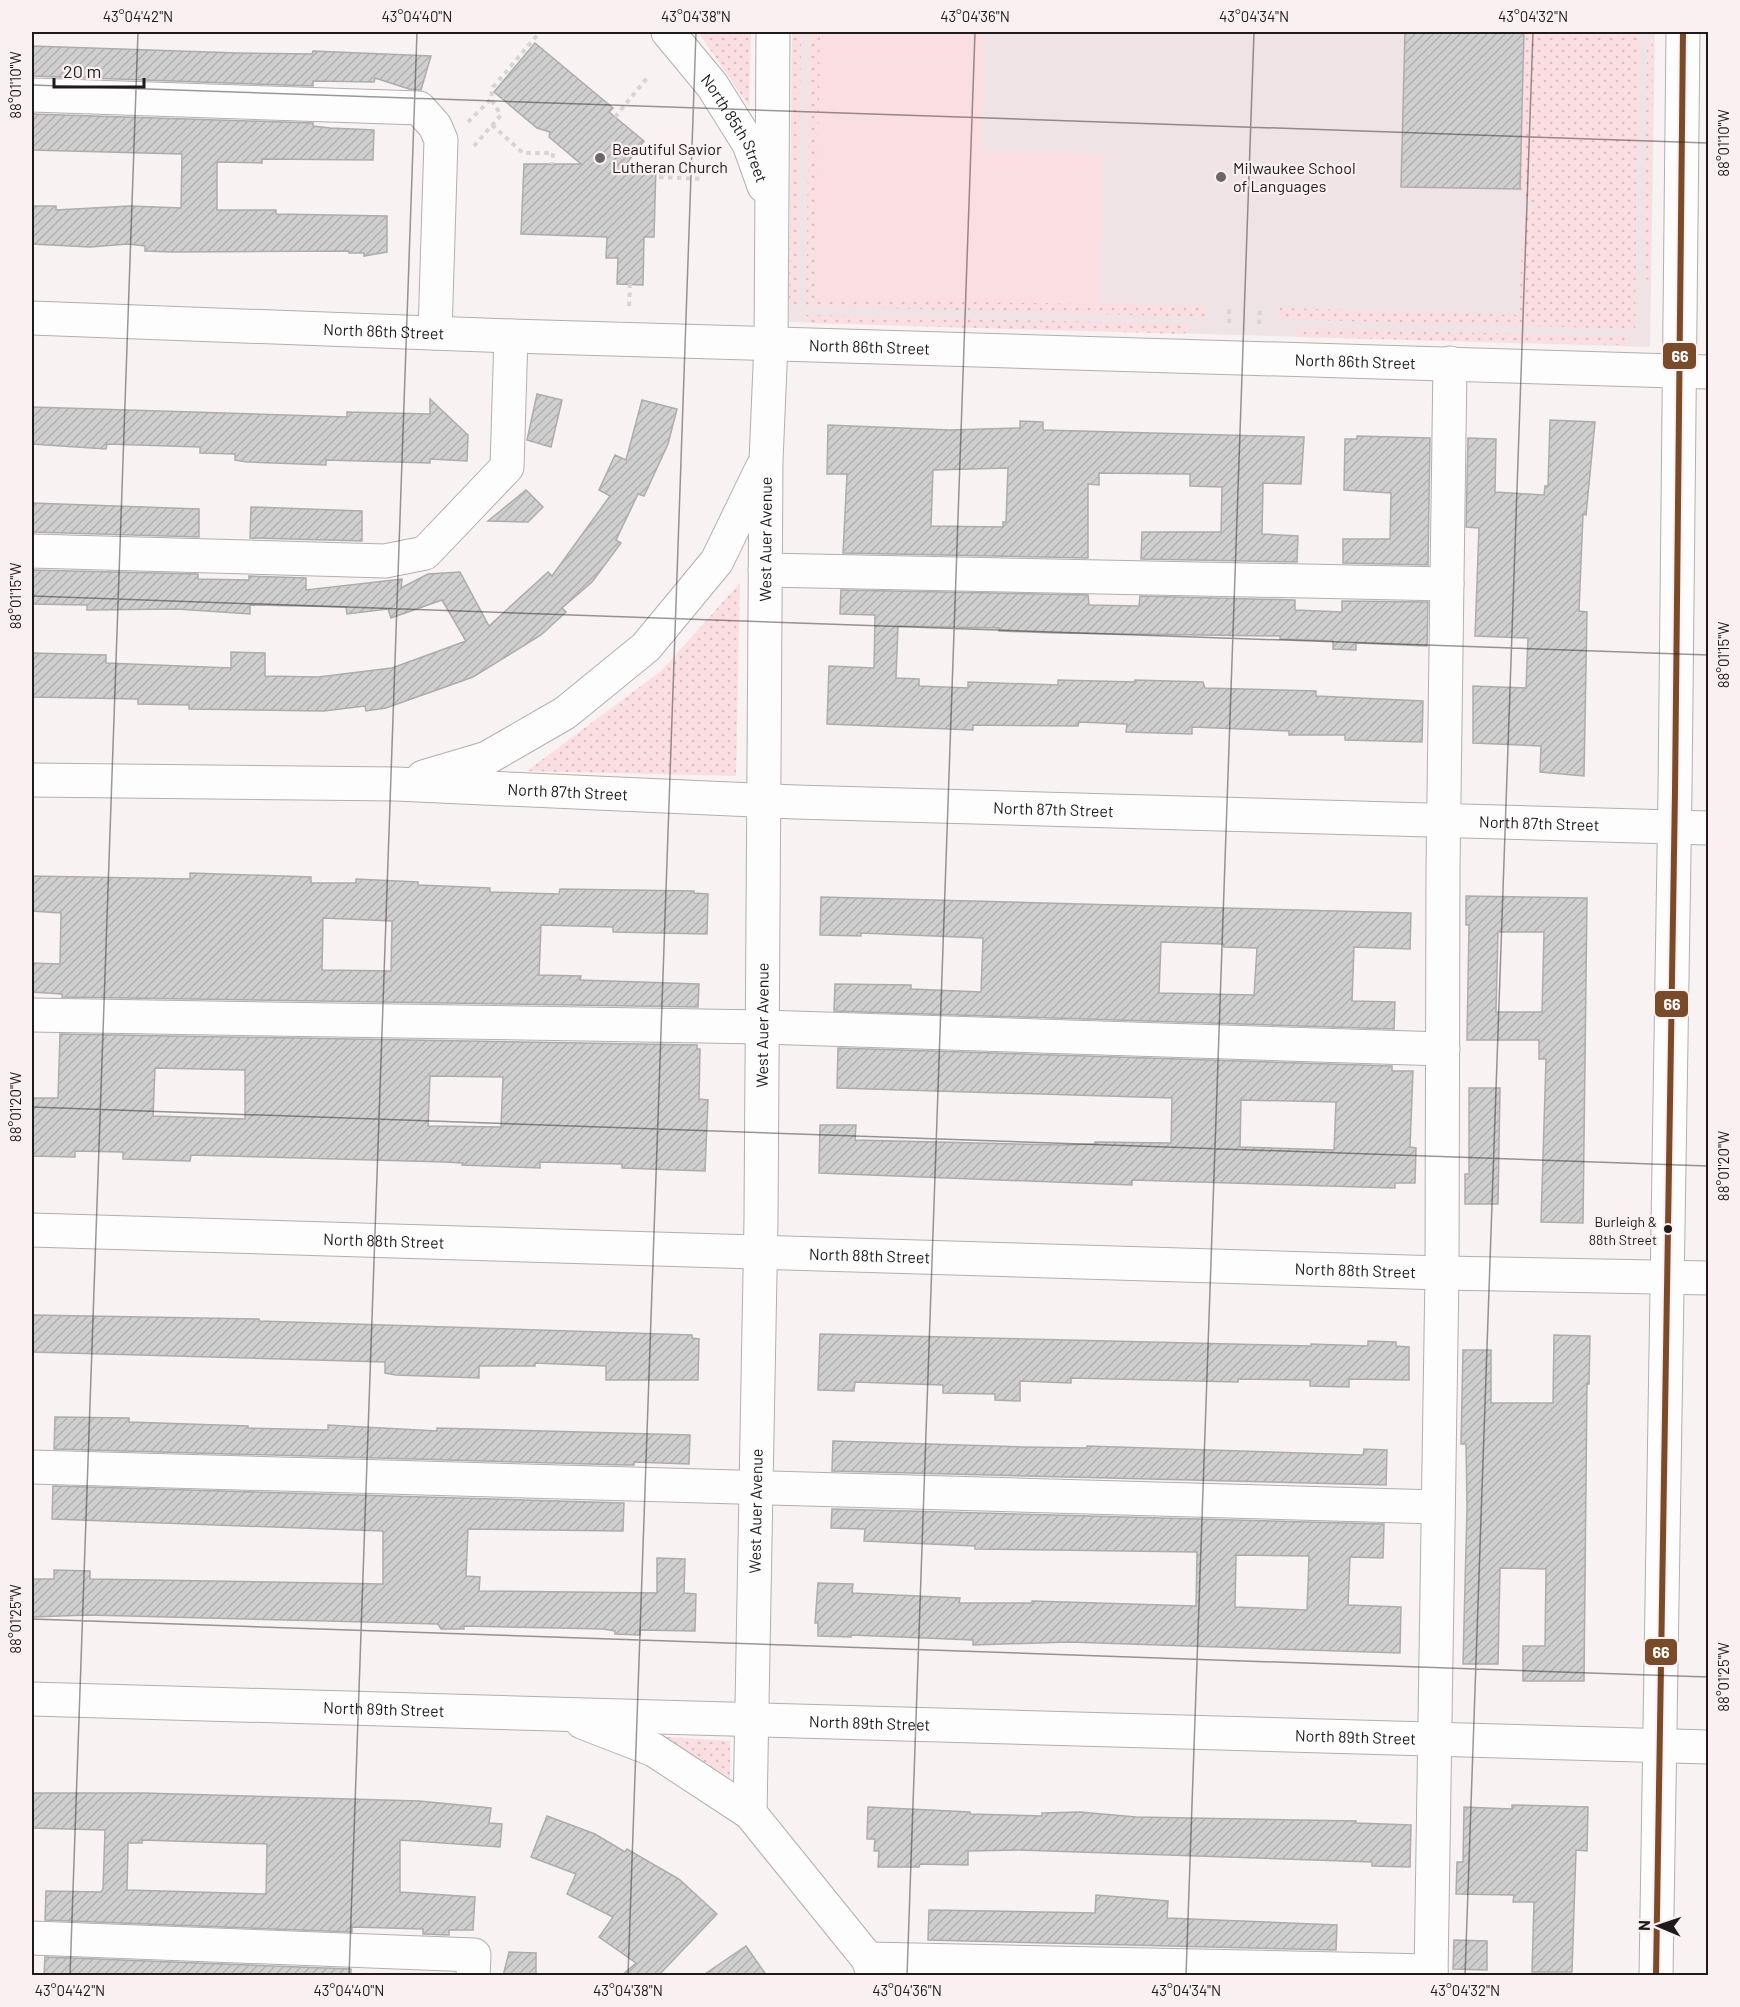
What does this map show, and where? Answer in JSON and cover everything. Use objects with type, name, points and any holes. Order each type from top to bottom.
[{"type":"street","name":"North 85th Street","points":[[668,32],[712,85],[749,144],[770,202]]},
{"type":"street","name":"West Auer Avenue","points":[[750,1814],[763,1027],[762,801],[766,461],[771,343],[770,202],[773,32]]},
{"type":"street","points":[[1656,1976],[1674,826],[1693,372],[1683,32]]},
{"type":"street","points":[[32,95],[418,108],[435,126],[441,140],[435,333]]},
{"type":"street","name":"North 86th Street","points":[[32,318],[511,336],[1693,372]]},
{"type":"street","points":[[32,551],[385,561],[425,553],[507,467],[511,336]]},
{"type":"street","points":[[560,1714],[654,1750],[750,1814],[871,1967],[1431,1973],[1442,1273],[1444,822],[1450,363]]},
{"type":"street","name":"North 87th Street","points":[[396,784],[487,758],[565,713],[646,647],[717,561],[766,461]]},
{"type":"street","points":[[765,570],[1447,584]]},
{"type":"street","name":"North 87th Street","points":[[32,780],[396,784],[762,801],[1708,828]]},
{"type":"street","points":[[32,1016],[763,1027],[1443,1049]]},
{"type":"street","name":"North 88th Street","points":[[32,1230],[1442,1273],[1708,1278]]},
{"type":"street","points":[[32,1467],[1438,1507]]},
{"type":"street","name":"North 89th Street","points":[[32,1700],[1708,1747]]},
{"type":"street","points":[[32,1938],[474,1955],[473,1976]]},
{"type":"path","points":[[441,148],[473,147],[501,115],[491,99],[493,87],[540,32]]},
{"type":"path","points":[[615,117],[647,78]]},
{"type":"path","points":[[492,125],[524,153],[553,153],[552,164]]},
{"type":"path","points":[[659,177],[704,179]]},
{"type":"path","points":[[629,306],[630,285]]},
{"type":"path","points":[[1229,307],[1229,323]]},
{"type":"path","points":[[1259,324],[1260,308]]},
{"type":"shaded area","points":[[698,32],[751,32],[749,106]]},
{"type":"shaded area","name":"Milwaukee School of Languages","points":[[792,32],[1655,32],[1650,347],[789,322]]},
{"type":"shaded area","points":[[793,32],[801,32],[797,305],[789,305]]},
{"type":"shaded area","points":[[810,32],[820,32],[816,299],[1204,306],[1207,317],[806,306]]},
{"type":"shaded area","points":[[820,32],[984,32],[982,151],[1103,154],[1100,304],[816,299]]},
{"type":"shaded area","points":[[1524,32],[1579,34],[1579,32],[1639,32],[1635,329],[1278,319],[1280,308],[1519,315],[1523,214],[1535,205],[1524,198],[1519,189]]},
{"type":"shaded area","points":[[1647,41],[1653,41],[1650,280],[1644,279]]},
{"type":"shaded area","points":[[806,315],[1191,324],[1184,334],[809,323]]},
{"type":"shaded area","points":[[1292,328],[1626,337],[1627,345],[1299,337]]},
{"type":"shaded area","points":[[740,583],[736,776],[527,771],[661,671]]},
{"type":"shaded area","points":[[653,1736],[730,1741],[730,1779]]},
{"type":"building","points":[[1405,32],[1524,32],[1520,189],[1401,187]]},
{"type":"building","name":"Beautiful Savior Lutheran Church","points":[[535,43],[613,108],[609,112],[644,141],[626,164],[656,165],[654,237],[644,237],[643,285],[617,284],[618,258],[606,258],[607,237],[521,234],[524,164],[581,164],[549,137],[550,132],[537,128],[494,92]]},
{"type":"building","points":[[32,46],[238,53],[312,54],[313,51],[431,56],[421,90],[409,89],[375,78],[374,82],[313,81],[313,86],[32,76]]},
{"type":"building","points":[[32,114],[313,123],[313,126],[330,128],[374,130],[373,160],[262,159],[262,163],[217,162],[217,210],[276,210],[276,214],[387,216],[387,252],[364,256],[364,253],[349,253],[349,251],[172,252],[145,251],[145,246],[128,244],[90,247],[32,244],[32,206],[56,206],[56,210],[130,206],[181,208],[182,154],[32,150]]},
{"type":"building","points":[[537,394],[562,400],[551,447],[527,440]]},
{"type":"building","points":[[430,399],[468,435],[467,461],[430,459],[430,463],[326,460],[326,465],[247,462],[235,460],[235,454],[200,453],[200,447],[107,444],[106,449],[32,444],[32,407],[347,417],[347,412],[430,414]]},
{"type":"building","points":[[642,400],[677,409],[668,444],[644,496],[638,494],[616,540],[621,543],[592,582],[562,608],[566,612],[541,635],[473,677],[386,708],[366,711],[365,706],[324,711],[189,709],[189,705],[138,704],[138,699],[32,697],[32,653],[106,655],[106,663],[231,668],[231,652],[265,653],[265,676],[318,677],[392,668],[466,641],[442,600],[391,618],[388,609],[347,614],[346,607],[250,605],[250,614],[177,609],[87,610],[87,605],[32,604],[32,570],[198,574],[198,579],[249,580],[249,576],[306,578],[306,590],[402,579],[401,588],[428,574],[460,572],[489,626],[548,572],[552,576],[610,496],[599,490],[615,455],[626,460]]},
{"type":"building","points":[[1550,420],[1595,422],[1586,515],[1583,514],[1579,611],[1587,612],[1584,776],[1540,772],[1541,746],[1473,743],[1473,686],[1526,688],[1528,638],[1475,636],[1479,528],[1466,527],[1468,438],[1496,439],[1495,492],[1544,495],[1545,486],[1548,486]]},
{"type":"building","points":[[1020,421],[1043,422],[1043,430],[1304,437],[1301,484],[1263,483],[1262,534],[1298,536],[1297,562],[1141,559],[1142,532],[1221,532],[1222,487],[1190,486],[1190,474],[1099,473],[1099,485],[1088,484],[1088,558],[843,553],[847,474],[827,474],[828,425],[950,430],[1020,428]],"holes":[[[1008,468],[1006,522],[1003,522],[1003,527],[931,526],[933,470]]]},
{"type":"building","points":[[1357,436],[1430,438],[1428,565],[1343,563],[1343,539],[1390,539],[1391,493],[1344,490],[1345,439],[1357,439]]},
{"type":"building","points":[[526,490],[543,507],[528,522],[488,521]]},
{"type":"building","points":[[32,503],[199,509],[199,537],[32,532]]},
{"type":"building","points":[[251,507],[362,511],[362,541],[250,538]]},
{"type":"building","points":[[841,590],[1088,595],[1089,605],[1139,606],[1140,596],[1295,600],[1295,610],[1342,612],[1342,601],[1428,602],[1427,646],[1356,643],[1356,650],[1333,649],[1333,641],[1280,639],[1280,636],[1056,633],[999,631],[999,628],[898,626],[896,678],[919,679],[919,686],[968,688],[968,682],[1058,685],[1058,680],[1203,682],[1205,688],[1316,691],[1316,696],[1423,701],[1422,742],[1345,740],[1345,735],[1289,735],[1289,731],[1192,727],[1192,734],[1126,732],[1127,724],[1079,722],[1078,726],[973,725],[973,730],[827,724],[829,666],[874,668],[875,615],[840,614]]},
{"type":"building","points":[[190,873],[311,877],[311,883],[356,883],[356,879],[418,882],[418,885],[490,888],[490,892],[559,894],[560,889],[694,891],[694,893],[708,894],[707,934],[613,932],[613,927],[541,925],[539,975],[581,976],[580,980],[699,984],[698,1007],[62,997],[62,994],[32,992],[32,963],[60,964],[61,913],[32,911],[32,876],[190,879]],"holes":[[[323,918],[392,921],[391,971],[322,970]]]},
{"type":"building","points":[[1466,896],[1587,898],[1583,1223],[1541,1222],[1546,1059],[1539,1059],[1539,1040],[1467,1040],[1469,925],[1466,925]],"holes":[[[1498,932],[1544,932],[1542,1012],[1496,1012]]]},
{"type":"building","points":[[821,897],[1411,913],[1410,949],[1354,947],[1352,1001],[1395,1002],[1394,1029],[834,1011],[835,984],[911,985],[911,989],[981,992],[983,938],[861,933],[861,936],[820,935]],"holes":[[[1161,942],[1223,944],[1224,947],[1257,948],[1254,995],[1159,993]]]},
{"type":"building","points":[[60,1034],[697,1045],[697,1049],[700,1049],[699,1099],[708,1100],[705,1171],[622,1168],[622,1164],[540,1162],[540,1168],[462,1165],[463,1163],[446,1162],[191,1155],[190,1161],[123,1159],[123,1152],[75,1151],[75,1157],[32,1156],[32,1098],[58,1098]],"holes":[[[155,1068],[245,1070],[245,1119],[153,1116]],[[430,1076],[503,1077],[501,1127],[428,1126]]]},
{"type":"building","points":[[838,1048],[1392,1066],[1392,1071],[1413,1071],[1410,1147],[1416,1148],[1415,1183],[1395,1183],[1395,1188],[1132,1180],[1132,1185],[819,1173],[820,1125],[856,1125],[855,1140],[1061,1145],[1095,1144],[1095,1142],[1171,1143],[1172,1098],[837,1088]],"holes":[[[1241,1100],[1336,1102],[1334,1150],[1240,1147]]]},
{"type":"building","points":[[1469,1088],[1500,1088],[1498,1204],[1465,1204],[1465,1174],[1469,1174]]},
{"type":"building","points":[[32,1315],[259,1319],[259,1321],[692,1335],[692,1338],[699,1339],[698,1380],[606,1380],[606,1366],[535,1363],[535,1366],[479,1366],[479,1378],[396,1375],[385,1373],[385,1362],[32,1352]]},
{"type":"building","points":[[820,1334],[1311,1346],[1311,1344],[1368,1346],[1368,1341],[1396,1342],[1396,1346],[1409,1347],[1409,1380],[1349,1379],[1349,1387],[1310,1386],[1310,1380],[1238,1379],[1238,1382],[1071,1378],[1071,1383],[1020,1381],[1020,1401],[995,1400],[995,1394],[943,1393],[943,1385],[855,1382],[854,1391],[818,1390]]},
{"type":"building","points":[[1554,1335],[1590,1336],[1589,1384],[1587,1384],[1584,1681],[1523,1681],[1523,1646],[1545,1646],[1546,1569],[1500,1568],[1498,1664],[1463,1664],[1467,1507],[1466,1444],[1461,1444],[1463,1350],[1491,1350],[1491,1403],[1553,1403]]},
{"type":"building","points":[[55,1417],[129,1418],[129,1422],[248,1426],[248,1428],[328,1430],[328,1425],[437,1431],[437,1428],[690,1435],[689,1464],[634,1462],[634,1465],[626,1465],[54,1449]]},
{"type":"building","points":[[833,1441],[1363,1455],[1364,1449],[1387,1450],[1386,1485],[832,1471]]},
{"type":"building","points":[[53,1486],[624,1503],[623,1531],[468,1529],[466,1576],[480,1577],[479,1591],[657,1593],[657,1558],[685,1559],[684,1593],[696,1594],[695,1631],[640,1630],[640,1635],[615,1634],[615,1631],[603,1629],[464,1626],[464,1629],[441,1629],[438,1624],[89,1615],[32,1617],[32,1579],[54,1579],[54,1570],[90,1571],[90,1579],[383,1584],[383,1531],[52,1519]]},
{"type":"building","points":[[832,1509],[1384,1524],[1383,1558],[1350,1557],[1348,1605],[1401,1607],[1400,1653],[1069,1642],[973,1645],[973,1640],[851,1635],[851,1637],[818,1636],[818,1623],[815,1623],[818,1583],[853,1584],[852,1593],[960,1598],[959,1603],[1032,1603],[1032,1601],[1196,1606],[1197,1552],[975,1549],[975,1546],[864,1541],[865,1529],[831,1528]],"holes":[[[1236,1555],[1309,1556],[1307,1610],[1235,1607]]]},
{"type":"building","points":[[32,1793],[143,1793],[419,1801],[491,1808],[489,1823],[502,1824],[500,1847],[400,1840],[400,1892],[475,1897],[473,1930],[449,1930],[449,1935],[423,1934],[423,1929],[352,1927],[352,1932],[45,1920],[46,1891],[101,1892],[103,1889],[105,1830],[32,1828]],"holes":[[[142,1840],[267,1844],[266,1894],[127,1890],[128,1843],[142,1843]]]},
{"type":"building","points":[[1512,1805],[1588,1807],[1587,1851],[1576,1850],[1572,1972],[1532,1972],[1534,1902],[1513,1902],[1514,1895],[1456,1894],[1457,1862],[1463,1862],[1464,1807],[1512,1809]]},
{"type":"building","points":[[868,1807],[970,1812],[970,1814],[1042,1816],[1042,1813],[1080,1812],[1136,1817],[1356,1821],[1356,1823],[1411,1825],[1410,1867],[1372,1866],[1372,1862],[1019,1850],[968,1851],[968,1865],[920,1864],[919,1867],[878,1867],[879,1851],[874,1851],[875,1839],[867,1839]]},
{"type":"building","points":[[547,1816],[595,1834],[625,1852],[627,1849],[679,1879],[717,1914],[658,1976],[621,1976],[636,1963],[599,1937],[613,1917],[567,1894],[576,1874],[531,1857]]},
{"type":"building","points":[[1096,1895],[1168,1901],[1167,1918],[1337,1925],[1336,1950],[928,1940],[929,1910],[1095,1913]]},
{"type":"building","points":[[1454,1940],[1487,1941],[1487,1970],[1453,1969]]},
{"type":"building","points":[[746,1946],[767,1976],[702,1976]]},
{"type":"building","points":[[509,1952],[536,1953],[536,1976],[503,1976]]},
{"type":"building","points":[[45,1957],[351,1969],[351,1976],[44,1976]]},
{"type":"transit line","name":"66","points":[[1656,1976],[1675,791],[1683,32]]},
{"type":"place","name":"Beautiful Savior Lutheran Church","points":[[600,158]]},
{"type":"place","name":"Milwaukee School of Languages","points":[[1221,177]]},
{"type":"place","name":"Burleigh & 88th Street","points":[[1668,1229]]}]
